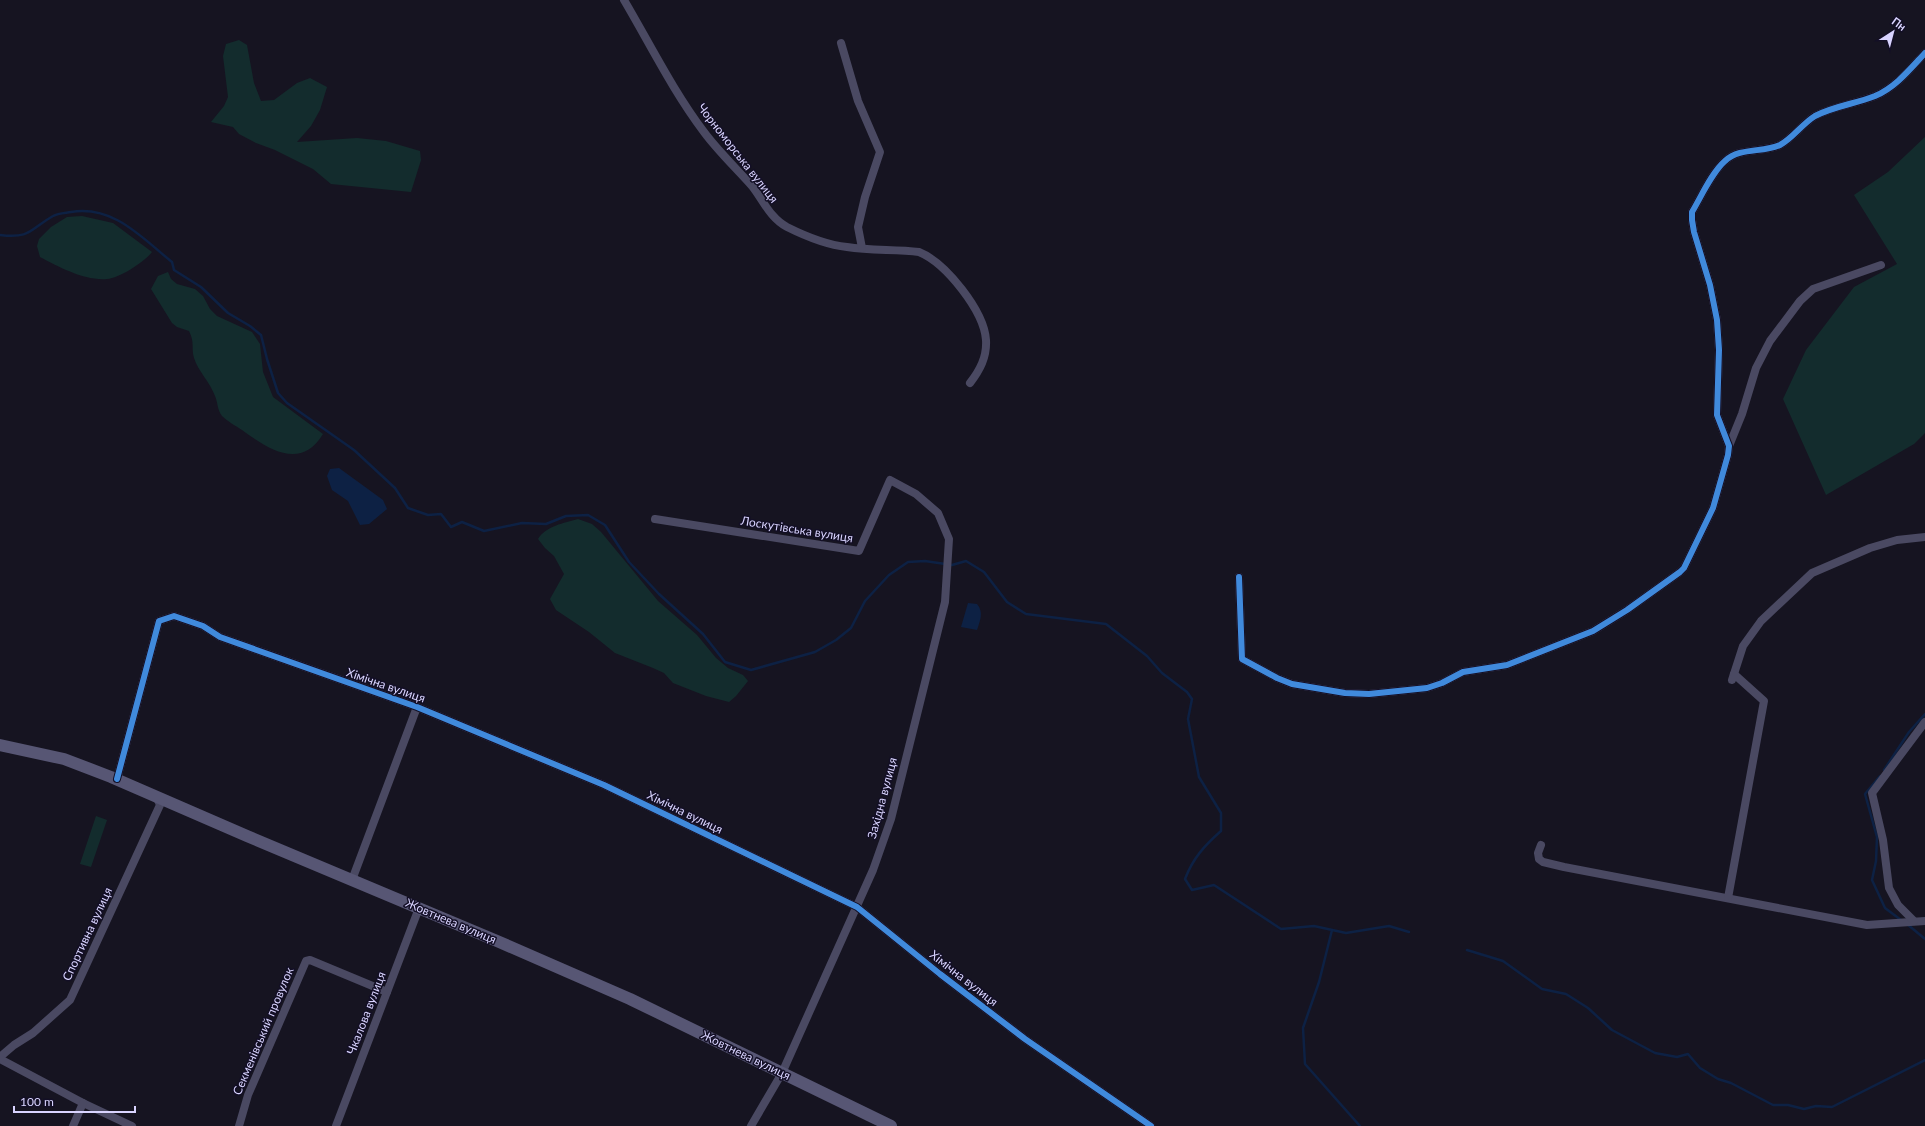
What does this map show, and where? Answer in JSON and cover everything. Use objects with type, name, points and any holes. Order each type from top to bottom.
[{"type":"main road","name":"Жовтнева вулиця","points":[[0,745],[64,760],[117,779],[580,976],[891,1126]]},
{"type":"street","name":"Чорноморська вулиця","points":[[624,0],[652,50],[704,133],[759,194],[774,218],[788,228],[829,243],[847,247],[919,252],[926,255],[948,272],[974,309],[986,339],[986,355],[979,371],[970,383]]},
{"type":"street","points":[[841,43],[858,101],[880,152],[865,197],[858,226],[862,248]]},
{"type":"street","points":[[1729,446],[1717,415],[1719,350],[1717,320],[1710,285],[1694,232],[1692,212],[1725,161],[1735,154],[1773,148],[1782,144],[1804,122],[1816,115],[1835,107],[1875,96],[1893,85],[1912,68],[1925,53]]},
{"type":"street","points":[[1239,577],[1242,659],[1245,662],[1292,684],[1345,693],[1369,694],[1427,688],[1463,672],[1507,665],[1593,631],[1668,582],[1684,568],[1713,508],[1729,446],[1742,414],[1756,368],[1770,341],[1800,301],[1813,289],[1881,265]]},
{"type":"street","name":"Лоскутівська вулиця","points":[[655,519],[859,551],[890,480]]},
{"type":"street","name":"Західна вулиця","points":[[751,1126],[782,1073],[858,907],[873,870],[890,819],[945,602],[949,539],[938,513],[916,494],[890,480]]},
{"type":"street","points":[[1728,898],[1764,701],[1733,677],[1743,646],[1761,621],[1812,573],[1870,548],[1897,540],[1925,537]]},
{"type":"street","name":"Хімічна вулиця","points":[[117,779],[159,621],[174,616],[203,626],[227,639],[417,708],[604,784],[858,907],[940,974],[1025,1039],[1151,1126]]},
{"type":"street","points":[[352,880],[417,708]]},
{"type":"street","points":[[1911,921],[1898,905],[1889,888],[1883,840],[1872,793],[1925,722]]},
{"type":"street","name":"Спортивна вулиця","points":[[0,1058],[14,1045],[33,1033],[70,1000],[160,805],[156,796]]},
{"type":"street","points":[[1541,845],[1538,853],[1539,859],[1543,862],[1867,925],[1925,921]]},
{"type":"street","name":"Чкалова вулиця","points":[[336,1126],[419,908]]},
{"type":"street","name":"Секменівський провулок","points":[[239,1126],[248,1095],[306,962],[310,960],[387,992]]},
{"type":"street","points":[[0,1058],[83,1103],[132,1126]]},
{"type":"street","points":[[73,1126],[83,1103]]},
{"type":"green space","points":[[239,40],[247,45],[254,83],[261,101],[274,100],[297,83],[310,78],[327,87],[320,110],[311,126],[297,142],[357,138],[386,141],[420,151],[421,160],[411,192],[331,184],[313,169],[275,150],[256,143],[239,134],[233,127],[211,122],[224,106],[228,97],[223,56],[226,44]]},
{"type":"green space","points":[[1925,137],[1925,433],[1914,444],[1826,495],[1783,399],[1806,350],[1854,287],[1897,264],[1854,195],[1888,172]]},
{"type":"green space","points":[[82,216],[113,223],[152,252],[131,269],[118,276],[107,279],[81,276],[40,257],[37,246],[39,239],[51,227],[67,217]]},
{"type":"green space","points":[[168,272],[171,279],[177,284],[195,289],[203,296],[210,309],[217,316],[252,332],[260,344],[263,372],[273,397],[323,434],[314,445],[305,452],[295,454],[284,453],[263,444],[222,416],[213,391],[194,358],[192,339],[189,331],[177,327],[172,323],[151,289],[158,276]]},
{"type":"green space","points":[[578,519],[592,524],[601,532],[658,601],[697,635],[716,658],[728,668],[743,675],[748,681],[736,696],[729,702],[706,696],[673,683],[664,673],[615,653],[589,632],[556,610],[550,599],[564,574],[554,556],[538,539],[550,528]]},
{"type":"green space","points":[[96,816],[107,820],[91,867],[80,864]]},
{"type":"water","points":[[339,468],[383,500],[387,509],[369,524],[360,525],[348,501],[332,490],[327,476],[330,469]]},
{"type":"water","points":[[968,603],[977,604],[981,613],[977,630],[961,627]]},
{"type":"waterway","points":[[0,235],[18,236],[30,232],[55,215],[71,212],[86,211],[101,213],[126,225],[172,262],[174,270],[201,287],[228,313],[250,326],[261,335],[278,393],[287,403],[354,450],[395,488],[408,508],[428,515],[441,514],[451,527],[462,522],[484,531],[522,523],[546,524],[566,516],[588,515],[605,525],[629,562],[659,594],[703,634],[725,662],[751,670],[815,652],[836,640],[851,628],[865,601],[889,575],[908,562],[925,561],[952,565],[966,561],[984,572],[1007,602],[1026,614],[1106,624],[1147,656],[1162,673],[1187,692],[1192,699],[1188,719],[1199,777],[1221,813],[1221,831],[1200,852],[1188,871],[1185,879],[1192,890],[1214,885],[1281,929],[1314,926],[1346,933],[1389,926],[1409,932]]},
{"type":"waterway","points":[[1884,770],[1909,732],[1925,714]]},
{"type":"waterway","points":[[1880,776],[1865,794],[1877,837],[1876,861],[1872,880],[1885,908],[1901,920]]},
{"type":"waterway","points":[[1907,924],[1925,939]]},
{"type":"waterway","points":[[1332,930],[1319,982],[1303,1028],[1305,1064],[1360,1126]]},
{"type":"waterway","points":[[1467,950],[1503,961],[1542,989],[1566,994],[1588,1008],[1612,1030],[1655,1053],[1677,1057],[1688,1054],[1700,1068],[1718,1079],[1731,1083],[1773,1105],[1788,1105],[1804,1109],[1816,1106],[1832,1107],[1925,1060]]},
{"type":"cycle path","points":[[1239,577],[1242,659],[1277,678],[1292,684],[1345,693],[1369,694],[1427,688],[1442,683],[1463,672],[1507,665],[1593,631],[1627,610],[1680,572],[1684,568],[1713,508],[1728,455],[1729,446],[1717,415],[1719,350],[1717,320],[1710,285],[1694,232],[1692,212],[1707,185],[1725,161],[1737,154],[1780,145],[1815,116],[1867,99],[1883,92],[1902,77],[1925,53]]},
{"type":"cycle path","points":[[117,779],[159,621],[174,616],[203,626],[220,637],[417,707],[604,785],[857,907],[940,974],[1025,1039],[1151,1126]]}]
